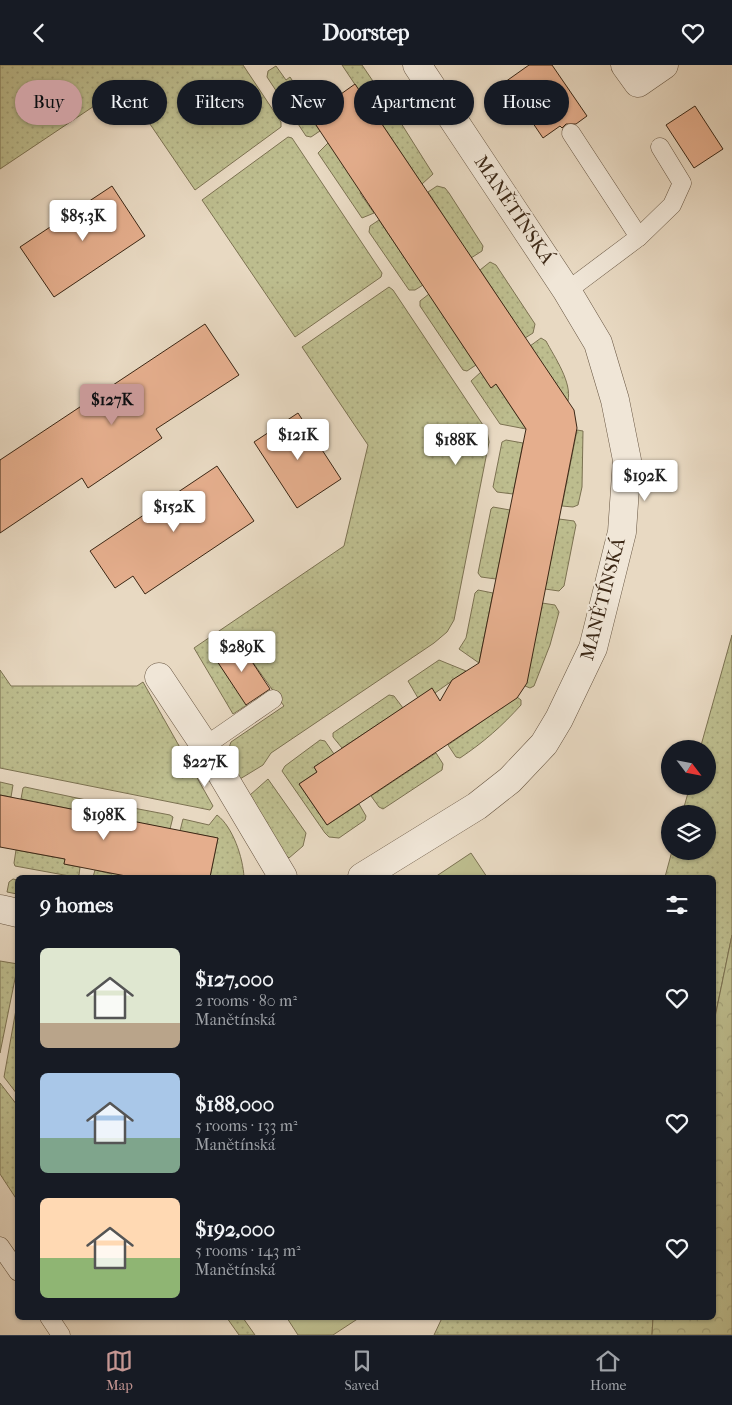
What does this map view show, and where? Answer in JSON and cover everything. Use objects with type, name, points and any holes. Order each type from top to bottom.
[{"type":"street","name":"MANĚTÍNSKÁ","points":[[365,875],[477,806],[510,780],[544,744],[559,719],[593,648],[622,532],[627,460],[615,400],[598,343],[567,291],[417,65]]},
{"type":"street","points":[[625,65],[638,83],[664,65]]},
{"type":"street","points":[[159,677],[205,746],[283,875]]},
{"type":"street","points":[[0,909],[15,912]]},
{"type":"lane","points":[[571,133],[639,237]]},
{"type":"lane","points":[[567,291],[639,237],[672,205],[682,183],[660,147]]},
{"type":"lane","points":[[205,746],[272,699]]},
{"type":"lane","points":[[0,1246],[15,1267]]},
{"type":"lane","points":[[51,1320],[61,1335]]},
{"type":"green space","points":[[0,65],[243,65],[253,80],[177,80],[177,125],[262,125],[262,94],[272,108],[272,125],[281,125],[281,127],[195,190],[151,125],[167,125],[167,80],[92,80],[92,107],[82,114],[82,80],[15,80],[15,125],[66,125],[0,169]]},
{"type":"green space","points":[[342,65],[362,65],[372,80],[354,80],[354,83]]},
{"type":"green space","points":[[276,66],[286,80],[272,80],[272,85],[267,77],[268,71]]},
{"type":"green space","points":[[299,125],[316,125],[320,131],[311,137],[306,136]]},
{"type":"green space","points":[[382,125],[402,125],[433,174],[422,184]]},
{"type":"green space","points":[[288,137],[292,138],[382,273],[381,277],[295,337],[202,200]]},
{"type":"green space","points":[[328,143],[365,189],[360,193],[374,213],[362,218],[318,153]]},
{"type":"green space","points":[[437,186],[445,188],[449,193],[483,246],[482,251],[471,258],[428,192]]},
{"type":"green space","points":[[379,220],[423,285],[415,290],[409,290],[369,232],[370,226]]},
{"type":"green space","points":[[490,262],[496,265],[535,324],[533,333],[525,338],[480,270]]},
{"type":"green space","points":[[389,287],[393,290],[487,431],[489,442],[454,620],[447,632],[434,643],[271,753],[263,765],[240,779],[229,757],[231,742],[284,706],[239,643],[215,658],[247,705],[233,714],[194,648],[344,546],[368,445],[302,347]]},
{"type":"green space","points":[[429,294],[476,365],[467,371],[463,370],[420,306],[420,301]]},
{"type":"green space","points":[[541,338],[546,341],[562,370],[568,386],[568,401],[530,346]]},
{"type":"green space","points":[[481,372],[492,387],[496,384],[526,429],[500,424],[471,381]]},
{"type":"green space","points":[[577,430],[583,431],[582,487],[578,505],[573,507],[562,506]]},
{"type":"green space","points":[[506,440],[523,443],[513,494],[497,492],[493,487],[502,442]]},
{"type":"green space","points":[[493,507],[510,510],[496,579],[481,577],[478,573],[491,509]]},
{"type":"green space","points":[[559,519],[574,521],[576,525],[564,586],[559,591],[545,589]]},
{"type":"green space","points":[[478,590],[493,593],[479,663],[459,649],[466,638],[475,593]]},
{"type":"green space","points":[[542,603],[555,605],[559,612],[550,645],[534,686],[530,688],[525,686]]},
{"type":"green space","points":[[732,635],[732,935],[716,1012],[716,875],[666,875],[670,860],[716,860],[716,805],[685,805],[687,795],[716,795],[716,740],[703,740]]},
{"type":"green space","points":[[439,660],[466,671],[435,693],[431,689],[418,698],[408,681]]},
{"type":"green space","points":[[0,670],[11,686],[137,686],[143,682],[213,806],[210,810],[0,768]]},
{"type":"green space","points":[[389,695],[394,696],[403,708],[342,748],[333,737],[333,733]]},
{"type":"green space","points":[[517,697],[521,700],[521,705],[507,720],[469,752],[460,758],[456,757],[448,745]]},
{"type":"green space","points":[[320,740],[325,741],[334,754],[314,767],[317,772],[299,784],[327,825],[359,804],[366,816],[365,820],[339,838],[329,837],[325,833],[282,771],[285,766]]},
{"type":"green space","points":[[436,753],[443,764],[442,770],[383,809],[379,807],[371,796]]},
{"type":"green space","points":[[268,779],[306,833],[303,846],[289,858],[283,852],[250,795]]},
{"type":"green space","points":[[0,782],[13,785],[11,797],[0,795]]},
{"type":"green space","points":[[23,788],[91,801],[93,802],[90,813],[21,799]]},
{"type":"green space","points":[[107,803],[170,815],[173,817],[170,829],[100,815],[103,805]]},
{"type":"green space","points":[[217,815],[228,827],[242,861],[244,875],[210,875],[218,838],[180,831],[183,819],[209,825]]},
{"type":"green space","points":[[16,850],[65,859],[64,864],[80,867],[79,875],[64,875],[15,866]]},
{"type":"green space","points":[[471,853],[486,875],[438,875]]},
{"type":"green space","points":[[114,869],[144,875],[94,875],[95,870],[112,874]]},
{"type":"green space","points":[[15,880],[15,894],[7,892],[9,882]]},
{"type":"green space","points":[[732,935],[732,1335],[652,1335],[653,1320],[716,1320],[716,1012]]},
{"type":"green space","points":[[0,961],[15,964],[15,979],[0,1053]]},
{"type":"green space","points":[[15,1015],[15,1091],[4,1077]]},
{"type":"green space","points":[[0,1083],[15,1102],[15,1197],[0,1174]]},
{"type":"green space","points":[[228,1320],[244,1320],[255,1335],[239,1335]]},
{"type":"green space","points":[[288,1320],[356,1320],[333,1335],[298,1335]]},
{"type":"green space","points":[[441,1320],[653,1320],[652,1335],[434,1335]]},
{"type":"building","points":[[529,65],[552,65],[562,80],[508,80]]},
{"type":"building","points":[[354,85],[354,125],[383,125],[574,410],[577,428],[527,683],[517,698],[327,825],[299,784],[317,772],[314,767],[432,688],[440,701],[452,680],[479,663],[526,429],[496,384],[491,388],[316,125],[344,125],[344,92]]},
{"type":"building","points":[[569,90],[587,116],[576,124],[569,124]]},
{"type":"building","points":[[695,106],[723,149],[694,168],[666,125]]},
{"type":"building","points":[[534,125],[565,125],[562,128],[560,126],[543,138]]},
{"type":"building","points":[[112,186],[145,236],[54,297],[20,247]]},
{"type":"building","points":[[205,324],[239,375],[156,429],[162,438],[88,488],[82,478],[0,533],[0,460]]},
{"type":"building","points":[[298,413],[341,479],[297,508],[254,442]]},
{"type":"building","points":[[217,466],[254,521],[145,594],[133,576],[115,588],[90,551]]},
{"type":"building","points":[[239,642],[270,689],[246,705],[215,658]]},
{"type":"building","points":[[0,795],[218,838],[210,875],[121,875],[64,864],[65,859],[0,847]]}]
